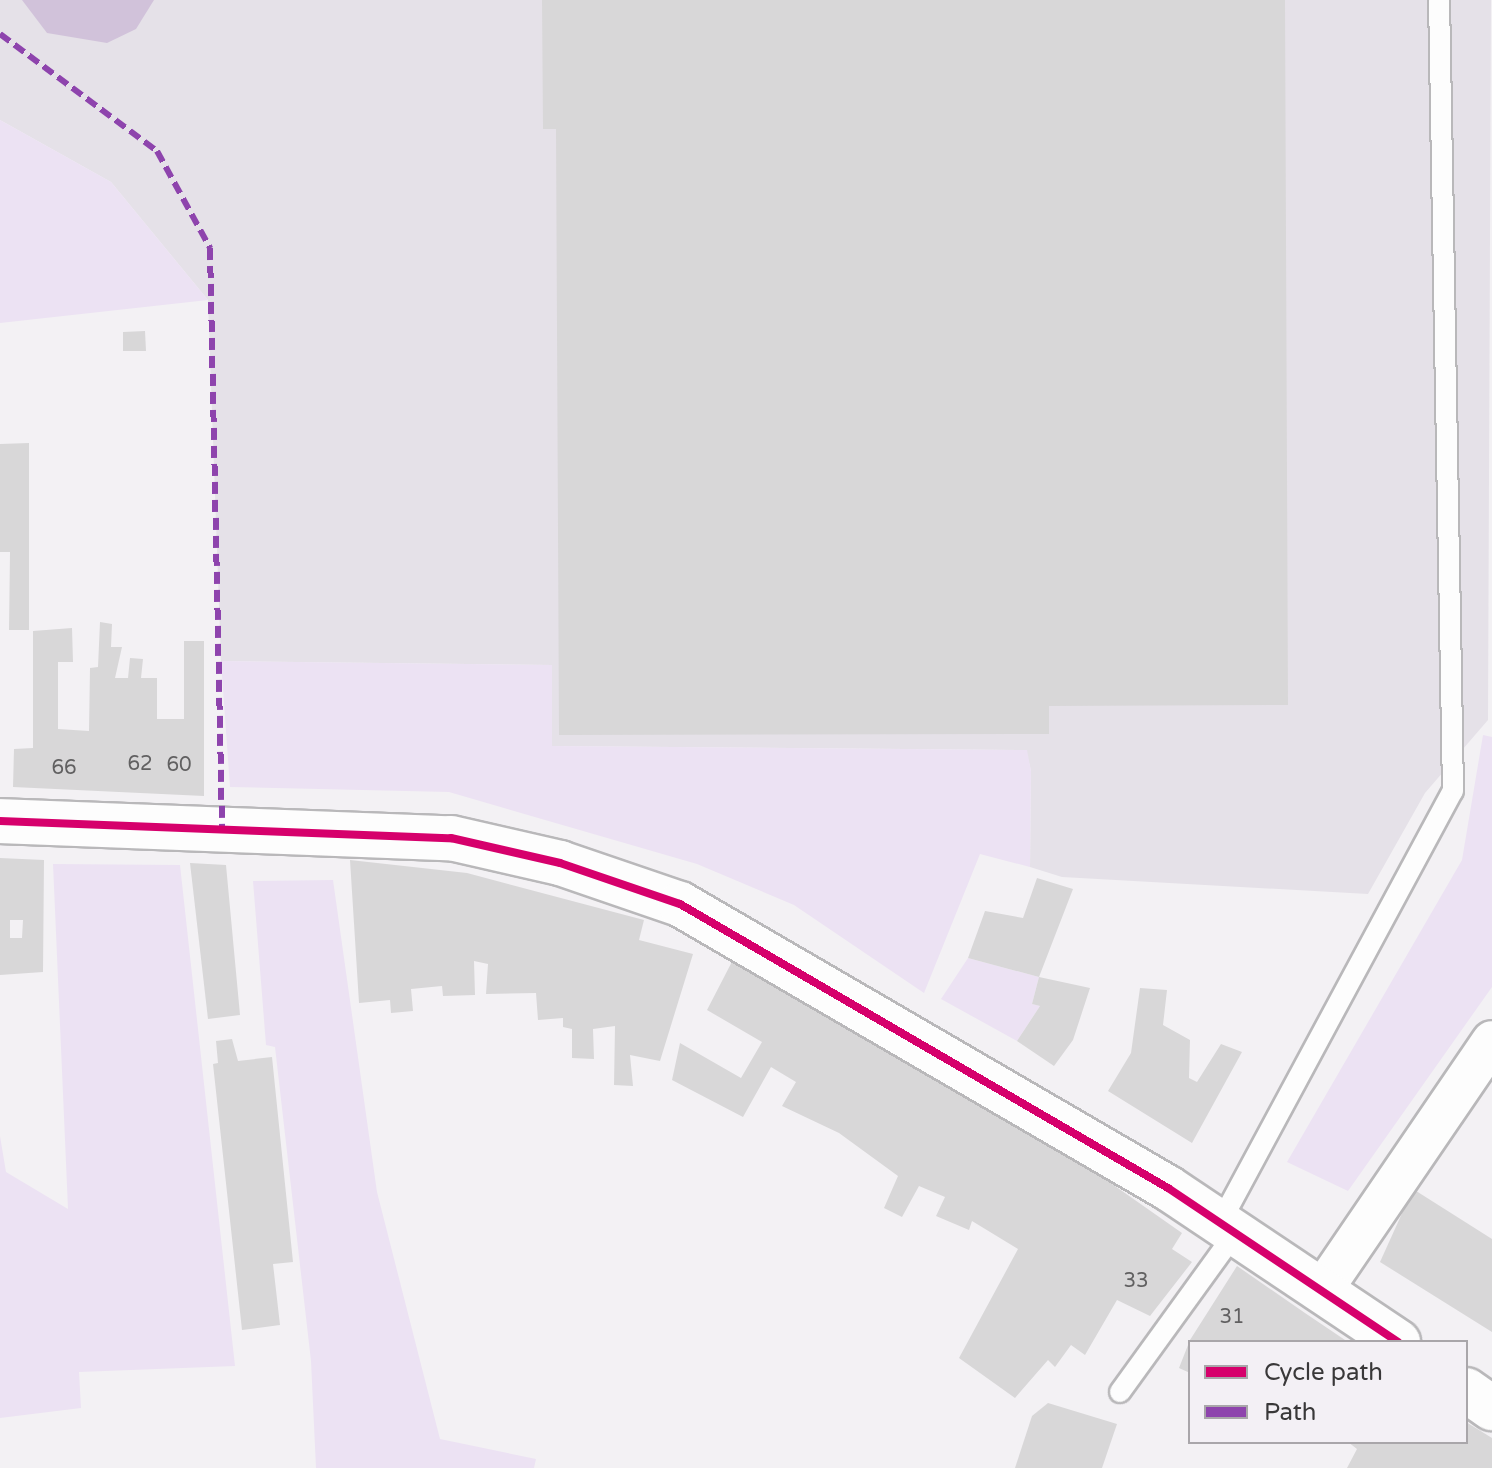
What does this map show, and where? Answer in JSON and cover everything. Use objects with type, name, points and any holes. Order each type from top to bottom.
[{"type":"street","points":[[0,821],[451,838],[560,863],[680,904],[827,986],[1228,1228],[1395,1340]]},
{"type":"street","points":[[1323,1289],[1492,1041]]},
{"type":"street","points":[[1468,1391],[1492,1408]]},
{"type":"lane","points":[[1120,1392],[1228,1228],[1453,791],[1439,0]]},
{"type":"shaded area","points":[[0,0],[1491,0],[1488,720],[1425,793],[1368,894],[1062,877],[1030,867],[1031,771],[1026,750],[551,746],[552,665],[221,661],[208,300],[111,182],[0,120]]},
{"type":"shaded area","points":[[22,0],[154,0],[136,29],[107,43],[47,33]]},
{"type":"shaded area","points":[[0,120],[111,182],[208,300],[0,323]]},
{"type":"shaded area","points":[[221,661],[552,665],[552,746],[1027,750],[1031,771],[1030,867],[980,854],[924,993],[794,905],[697,864],[449,792],[230,787]]},
{"type":"shaded area","points":[[1483,735],[1492,737],[1492,987],[1348,1191],[1287,1162],[1462,860]]},
{"type":"shaded area","points":[[53,864],[180,865],[235,1366],[79,1372],[81,1408],[0,1418],[0,1136],[6,1172],[68,1209]]},
{"type":"shaded area","points":[[333,880],[377,1192],[440,1439],[536,1459],[534,1468],[316,1468],[311,1361],[275,1047],[266,1045],[253,881]]},
{"type":"shaded area","points":[[968,958],[1039,977],[1032,1004],[1040,1006],[1017,1041],[941,999]]},
{"type":"building","points":[[542,0],[1285,0],[1288,705],[1049,706],[1049,734],[559,735],[556,129],[543,129]]},
{"type":"building","points":[[145,331],[146,351],[123,351],[123,332]]},
{"type":"building","points":[[29,443],[29,630],[9,630],[10,552],[0,552],[0,444]]},
{"type":"building","points":[[100,622],[112,624],[111,647],[122,647],[115,678],[128,678],[130,658],[143,659],[141,678],[157,678],[157,719],[184,719],[184,641],[204,641],[204,796],[13,787],[14,749],[33,748],[33,631],[72,628],[73,662],[58,662],[58,729],[89,731],[90,668],[98,667]]},
{"type":"building","points":[[0,858],[44,860],[43,972],[0,975]],"holes":[[[10,920],[23,920],[22,938],[10,938]]]},
{"type":"building","points":[[350,860],[467,873],[644,920],[639,940],[693,954],[660,1061],[630,1055],[633,1086],[614,1085],[615,1026],[593,1029],[594,1059],[572,1058],[572,1029],[563,1027],[563,1018],[538,1020],[536,993],[486,994],[488,964],[474,961],[475,995],[443,996],[442,986],[411,989],[413,1011],[391,1013],[390,1000],[359,1003]]},
{"type":"building","points":[[190,863],[226,865],[240,1015],[208,1019]]},
{"type":"building","points":[[1037,878],[1073,889],[1039,977],[968,958],[985,911],[1023,918]]},
{"type":"building","points":[[737,952],[1055,1144],[1182,1233],[1172,1249],[1192,1262],[1150,1316],[1117,1300],[1085,1355],[1071,1345],[1055,1367],[1048,1360],[1015,1398],[959,1358],[1018,1249],[972,1221],[969,1230],[936,1216],[945,1197],[919,1186],[902,1217],[884,1208],[898,1176],[839,1133],[782,1106],[796,1082],[771,1067],[743,1117],[672,1080],[680,1043],[741,1078],[762,1042],[707,1010]]},
{"type":"building","points":[[1039,977],[1090,988],[1073,1040],[1054,1066],[1017,1041],[1040,1006],[1032,1004]]},
{"type":"building","points":[[1140,988],[1167,990],[1163,1025],[1190,1040],[1189,1078],[1197,1082],[1221,1044],[1242,1052],[1192,1143],[1108,1091],[1131,1053]]},
{"type":"building","points":[[232,1039],[238,1061],[272,1057],[293,1262],[273,1264],[280,1325],[242,1330],[213,1064],[218,1063],[216,1041]]},
{"type":"building","points":[[1413,1189],[1492,1239],[1492,1332],[1380,1262]]},
{"type":"building","points":[[1237,1266],[1345,1340],[1190,1340]]},
{"type":"building","points":[[1188,1345],[1188,1372],[1179,1368]]},
{"type":"building","points":[[1048,1403],[1117,1424],[1102,1468],[1015,1468],[1032,1416]]},
{"type":"building","points":[[1468,1423],[1492,1438],[1492,1468],[1347,1468],[1357,1449],[1351,1444],[1468,1444]]},
{"type":"marked path","points":[[0,34],[157,151],[210,248],[222,828]]},
{"type":"cycle path","points":[[0,821],[451,838],[560,863],[680,904],[1168,1188],[1395,1340]]}]
